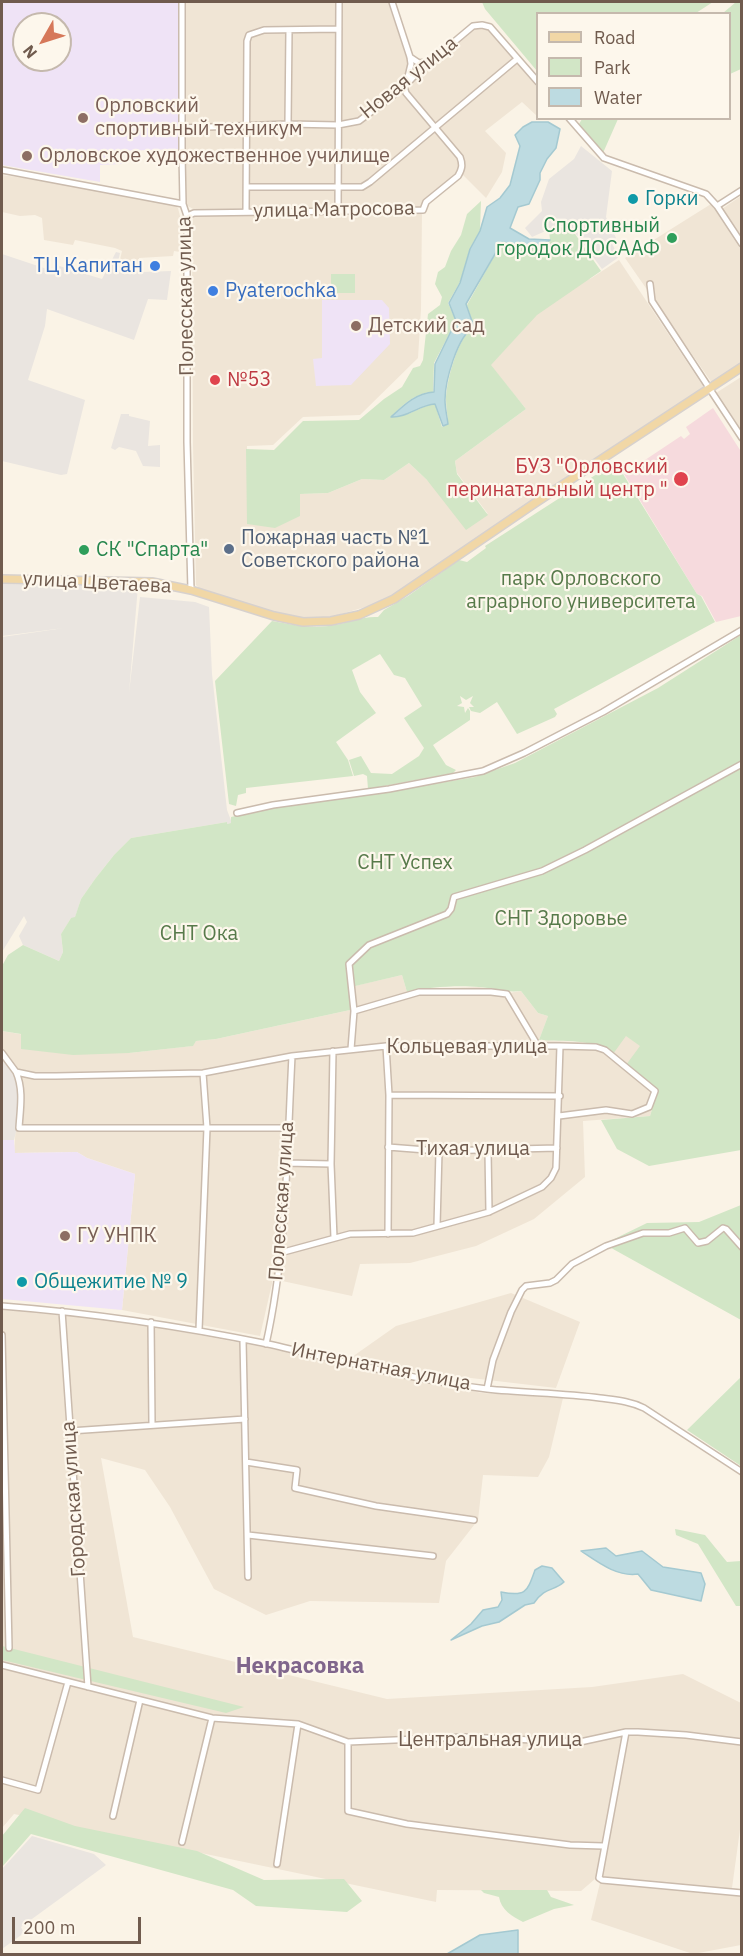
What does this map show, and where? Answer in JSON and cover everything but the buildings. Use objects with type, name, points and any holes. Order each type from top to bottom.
[{"type":"main road","name":"улица Цветаева","points":[[2,579],[152,582],[191,590],[274,616],[303,622],[331,621],[373,610],[394,599],[535,502],[711,389],[741,367]]},
{"type":"street","name":"Полесская улица","points":[[182,2],[183,204],[187,216],[187,442],[191,590]]},
{"type":"street","points":[[338,212],[339,2]]},
{"type":"street","points":[[392,2],[410,57],[411,64],[405,85],[406,93],[434,128]]},
{"type":"street","name":"Новая улица","points":[[182,128],[288,124],[338,125],[359,121],[473,26],[490,27],[517,59]]},
{"type":"street","points":[[246,212],[247,41],[249,35],[258,30],[339,29]]},
{"type":"street","points":[[288,124],[289,30]]},
{"type":"street","points":[[410,57],[419,63],[430,62]]},
{"type":"street","points":[[247,187],[362,187],[517,59],[536,81]]},
{"type":"street","points":[[571,120],[604,158],[706,194],[717,206],[741,244]]},
{"type":"street","name":"улица Матросова","points":[[187,216],[194,213],[423,210],[426,202],[458,176],[462,166],[460,157],[434,128]]},
{"type":"street","points":[[2,170],[183,204]]},
{"type":"street","points":[[717,206],[741,190]]},
{"type":"street","points":[[650,286],[652,301],[741,438]]},
{"type":"street","points":[[237,813],[273,805],[389,789],[483,771],[524,753],[603,712],[741,630]]},
{"type":"street","points":[[351,1050],[354,1011],[349,963],[369,945],[447,914],[454,897],[542,871],[585,850],[741,764]]},
{"type":"street","points":[[354,1011],[418,992],[507,994],[538,1046]]},
{"type":"street","points":[[386,1046],[388,1234]]},
{"type":"street","name":"Кольцевая улица","points":[[16,1072],[35,1076],[203,1073],[292,1056],[386,1046],[560,1046],[556,1168],[546,1184],[489,1212],[413,1233],[350,1234],[280,1252]]},
{"type":"street","points":[[559,1116],[606,1110],[632,1114],[649,1107],[655,1091],[605,1050],[596,1047],[560,1046]]},
{"type":"street","points":[[333,1051],[331,1164],[334,1238]]},
{"type":"street","points":[[2,1053],[20,1081],[20,1128],[288,1128]]},
{"type":"street","name":"Полесская улица","points":[[266,1344],[272,1316],[284,1221],[292,1056]]},
{"type":"street","points":[[199,1330],[207,1128],[203,1073]]},
{"type":"street","points":[[388,1095],[560,1096]]},
{"type":"street","name":"Тихая улица","points":[[388,1147],[438,1151],[557,1148]]},
{"type":"street","points":[[437,1226],[438,1151]]},
{"type":"street","points":[[488,1151],[489,1212]]},
{"type":"street","points":[[286,1163],[331,1164]]},
{"type":"street","points":[[487,1389],[493,1360],[511,1312],[526,1286],[550,1283],[561,1277],[572,1264],[606,1246],[643,1233],[669,1233],[685,1228],[698,1243],[707,1241],[723,1228],[741,1247]]},
{"type":"street","name":"Интернатная улица","points":[[2,1306],[62,1311],[199,1330],[402,1374],[487,1389],[566,1393],[636,1404],[741,1472]]},
{"type":"street","name":"Городская улица","points":[[62,1311],[88,1687]]},
{"type":"street","points":[[151,1322],[152,1424]]},
{"type":"street","points":[[2,1335],[9,1648]]},
{"type":"street","points":[[243,1340],[248,1577]]},
{"type":"street","points":[[70,1431],[244,1419]]},
{"type":"street","points":[[246,1462],[297,1470],[295,1488],[376,1506],[474,1520]]},
{"type":"street","points":[[248,1535],[433,1556]]},
{"type":"street","name":"Центральная улица","points":[[2,1665],[212,1718],[298,1724],[348,1742],[464,1737],[580,1742],[626,1732],[686,1735],[741,1742]]},
{"type":"street","points":[[2,1780],[38,1790],[68,1682]]},
{"type":"street","points":[[113,1816],[140,1700]]},
{"type":"street","points":[[182,1842],[212,1718]]},
{"type":"street","points":[[277,1864],[298,1724]]},
{"type":"street","points":[[626,1732],[598,1877],[602,1880],[741,1893]]},
{"type":"street","points":[[348,1742],[348,1811],[407,1824],[570,1845],[603,1846]]},
{"type":"shaded area","points":[[2,2],[178,2],[178,149],[122,151],[122,164],[100,165],[100,182],[2,165]]},
{"type":"shaded area","points":[[186,2],[336,2],[335,208],[195,210],[186,205]]},
{"type":"shaded area","points":[[342,2],[388,2],[407,59],[407,71],[403,82],[408,85],[473,28],[488,30],[536,86],[536,115],[522,102],[485,131],[506,153],[502,172],[486,198],[459,171],[425,200],[422,207],[341,209]]},
{"type":"shaded area","points":[[581,146],[612,171],[606,217],[616,238],[611,242],[619,257],[602,269],[573,230],[559,225],[532,237],[525,228],[542,211],[541,202],[549,179],[574,159]]},
{"type":"shaded area","points":[[2,175],[68,184],[175,205],[181,220],[180,252],[174,251],[173,256],[139,258],[139,269],[119,264],[122,251],[115,248],[75,240],[73,245],[44,240],[42,218],[35,215],[20,216],[2,212]]},
{"type":"shaded area","points":[[741,196],[741,239],[722,209]]},
{"type":"shaded area","points":[[711,204],[741,250],[741,363],[712,383],[625,258]]},
{"type":"shaded area","points":[[422,212],[418,358],[360,415],[303,417],[273,445],[247,446],[247,524],[300,494],[328,493],[362,479],[384,480],[409,463],[427,480],[488,514],[457,473],[455,461],[526,409],[490,365],[528,324],[573,255],[590,279],[619,260],[705,389],[589,463],[393,595],[372,605],[331,617],[303,618],[278,613],[199,588],[196,585],[193,445],[193,218],[197,215]]},
{"type":"shaded area","points":[[116,252],[120,253],[117,266],[143,272],[171,271],[167,300],[148,299],[134,340],[47,309],[45,326],[28,380],[85,400],[67,474],[61,475],[2,461],[2,254],[53,271],[56,265],[102,279]]},
{"type":"shaded area","name":"Детский сад","points":[[322,300],[382,300],[389,308],[390,344],[351,385],[316,386],[313,359],[322,358]]},
{"type":"shaded area","points":[[741,377],[741,434],[716,393]]},
{"type":"shaded area","points":[[713,408],[742,453],[741,616],[716,622],[702,596],[697,594],[624,474],[681,436],[684,439],[690,434],[686,427]]},
{"type":"shaded area","points":[[121,414],[129,414],[129,416],[150,421],[148,446],[160,445],[160,467],[143,466],[136,451],[119,447],[115,450],[111,448]]},
{"type":"shaded area","points":[[2,584],[138,586],[129,693],[140,597],[195,602],[209,607],[212,674],[227,810],[232,823],[131,838],[114,855],[81,899],[75,918],[71,918],[61,934],[63,952],[59,961],[23,945],[19,936],[27,922],[24,916],[2,952],[2,637],[64,628],[2,636]]},
{"type":"shaded area","points":[[402,975],[407,992],[419,989],[479,987],[509,993],[521,991],[538,1013],[548,1016],[539,1040],[591,1043],[605,1048],[626,1035],[641,1046],[657,1092],[650,1116],[583,1121],[585,1177],[534,1219],[476,1246],[410,1263],[360,1264],[352,1296],[273,1279],[260,1336],[122,1310],[135,1174],[87,1158],[77,1152],[14,1153],[19,1082],[2,1048],[2,1031],[129,1053],[192,1046],[196,1041],[216,1039],[350,1010],[350,987]]},
{"type":"shaded area","points":[[2,1059],[19,1082],[18,1124],[14,1140],[2,1140]]},
{"type":"shaded area","name":"ГУ УНПК","points":[[2,1140],[14,1140],[15,1153],[77,1152],[87,1158],[135,1174],[122,1310],[2,1299]]},
{"type":"shaded area","points":[[511,1293],[580,1322],[556,1388],[403,1370],[352,1357],[396,1326]]},
{"type":"shaded area","points":[[2,1310],[49,1312],[113,1319],[268,1348],[482,1393],[563,1398],[549,1457],[538,1477],[483,1475],[478,1520],[446,1561],[439,1603],[310,1601],[266,1615],[214,1589],[170,1507],[145,1470],[101,1458],[133,1637],[387,1699],[592,1687],[683,1674],[741,1703],[742,1815],[732,1888],[741,1889],[741,1945],[693,1954],[591,1920],[600,1883],[595,1879],[581,1891],[437,1890],[436,1902],[14,1814],[2,1828]]},
{"type":"shaded area","points":[[32,1836],[94,1854],[106,1865],[21,1927],[24,1933],[2,1949],[2,1869]]},
{"type":"green space","points":[[482,2],[713,2],[698,12],[536,12],[536,70],[485,9]]},
{"type":"green space","points":[[736,2],[741,2],[741,69],[731,74],[731,12],[724,12]]},
{"type":"green space","points":[[581,120],[618,120],[603,153],[579,124]]},
{"type":"green space","points":[[481,201],[480,231],[470,248],[460,282],[448,303],[456,321],[434,363],[433,392],[416,397],[391,417],[403,416],[435,404],[442,427],[448,424],[446,400],[448,382],[458,349],[468,332],[474,327],[467,305],[502,242],[535,248],[550,240],[549,230],[556,226],[573,231],[601,271],[537,315],[491,365],[526,409],[455,461],[457,474],[488,515],[466,530],[427,480],[409,463],[384,480],[362,479],[328,493],[300,494],[300,516],[275,528],[247,524],[246,449],[274,450],[303,421],[359,420],[402,387],[413,368],[420,366],[423,360],[428,314],[440,305],[442,297],[435,284],[438,272],[445,267],[461,235],[467,214]]},
{"type":"green space","points":[[331,274],[355,274],[355,293],[331,293]]},
{"type":"green space","name":"парк Орловского аграрного университета","points":[[614,463],[697,594],[701,596],[715,622],[554,709],[557,714],[555,717],[517,734],[497,702],[480,713],[471,711],[469,707],[474,707],[470,703],[473,696],[466,700],[460,696],[462,703],[457,706],[464,707],[465,713],[468,708],[470,720],[433,745],[446,765],[456,770],[453,773],[368,789],[367,776],[363,774],[354,776],[349,760],[361,756],[371,773],[392,774],[419,756],[424,748],[404,718],[422,706],[405,678],[394,675],[380,654],[352,670],[360,692],[376,713],[336,742],[348,760],[353,776],[246,788],[246,793],[238,795],[236,806],[229,804],[215,681],[272,621],[319,627],[367,617],[378,617],[384,610],[459,560],[467,562],[486,548],[485,546]]},
{"type":"green space","points":[[741,635],[741,1150],[649,1166],[617,1149],[601,1120],[650,1116],[657,1093],[626,1065],[640,1046],[626,1036],[613,1054],[587,1043],[539,1040],[548,1016],[538,1013],[521,991],[462,986],[407,992],[402,975],[351,987],[350,1010],[216,1039],[196,1041],[193,1046],[129,1053],[73,1055],[21,1049],[21,1034],[2,1031],[2,966],[8,955],[23,945],[59,961],[63,952],[61,934],[71,918],[75,917],[81,899],[114,855],[131,838],[227,822],[227,824],[231,823],[231,817],[278,806],[475,777],[515,763],[658,688]]},
{"type":"green space","points":[[741,1205],[741,1320],[604,1244],[647,1223],[699,1222]]},
{"type":"green space","points":[[741,1377],[741,1466],[687,1430]]},
{"type":"green space","points":[[675,1529],[705,1535],[727,1562],[741,1561],[741,1606],[736,1606],[698,1544],[676,1535]]},
{"type":"green space","points":[[2,1646],[244,1707],[226,1713],[2,1660]]},
{"type":"green space","points":[[25,1808],[75,1826],[197,1851],[264,1880],[344,1879],[362,1901],[347,1912],[256,1906],[233,1890],[31,1834],[2,1867],[2,1836]]},
{"type":"green space","points":[[481,1890],[547,1890],[551,1897],[574,1905],[554,1909],[523,1922],[505,1909],[499,1897]]},
{"type":"water","points":[[532,122],[548,122],[560,129],[556,148],[540,173],[540,180],[529,204],[518,207],[510,228],[529,239],[550,240],[535,248],[502,242],[466,304],[474,327],[457,349],[447,382],[445,400],[448,424],[443,426],[435,404],[402,416],[391,417],[416,397],[434,392],[435,364],[456,321],[449,303],[460,283],[470,249],[480,231],[487,207],[500,198],[510,185],[520,146],[515,135]]},
{"type":"water","points":[[606,1548],[616,1556],[642,1551],[663,1567],[701,1573],[705,1584],[701,1601],[651,1590],[638,1574],[615,1571],[581,1551]]},
{"type":"water","points":[[542,1566],[552,1568],[564,1582],[542,1594],[534,1603],[525,1605],[499,1622],[482,1626],[451,1640],[471,1624],[483,1610],[498,1607],[502,1600],[501,1592],[516,1594],[524,1591],[535,1570]]},
{"type":"water","points":[[518,1930],[518,1954],[447,1954],[480,1935]]},
{"type":"place","name":"Орловский спортивный техникум","points":[[83,118]]},
{"type":"place","name":"Орловское художественное училище","points":[[27,156]]},
{"type":"place","name":"Горки","points":[[633,199]]},
{"type":"place","name":"Спортивный городок ДОСААФ","points":[[672,238]]},
{"type":"place","name":"ТЦ Капитан","points":[[155,266]]},
{"type":"place","name":"Pyaterochka","points":[[213,291]]},
{"type":"place","name":"Детский сад","points":[[356,326]]},
{"type":"place","name":"№53","points":[[215,380]]},
{"type":"place","name":"БУЗ \"Орловский перинатальный центр \"","points":[[681,479]]},
{"type":"place","name":"Пожарная часть №1 Советского района","points":[[229,549]]},
{"type":"place","name":"СК \"Спарта\"","points":[[84,550]]},
{"type":"place","name":"ГУ УНПК","points":[[65,1236]]},
{"type":"place","name":"Общежитие № 9","points":[[22,1282]]},
{"type":"district","name":"Некрасовка","points":[[300,1667]]},
{"type":"park label","name":"СНТ Успех","points":[[405,863]]},
{"type":"park label","name":"СНТ Здоровье","points":[[561,919]]},
{"type":"park label","name":"СНТ Ока","points":[[199,934]]}]
